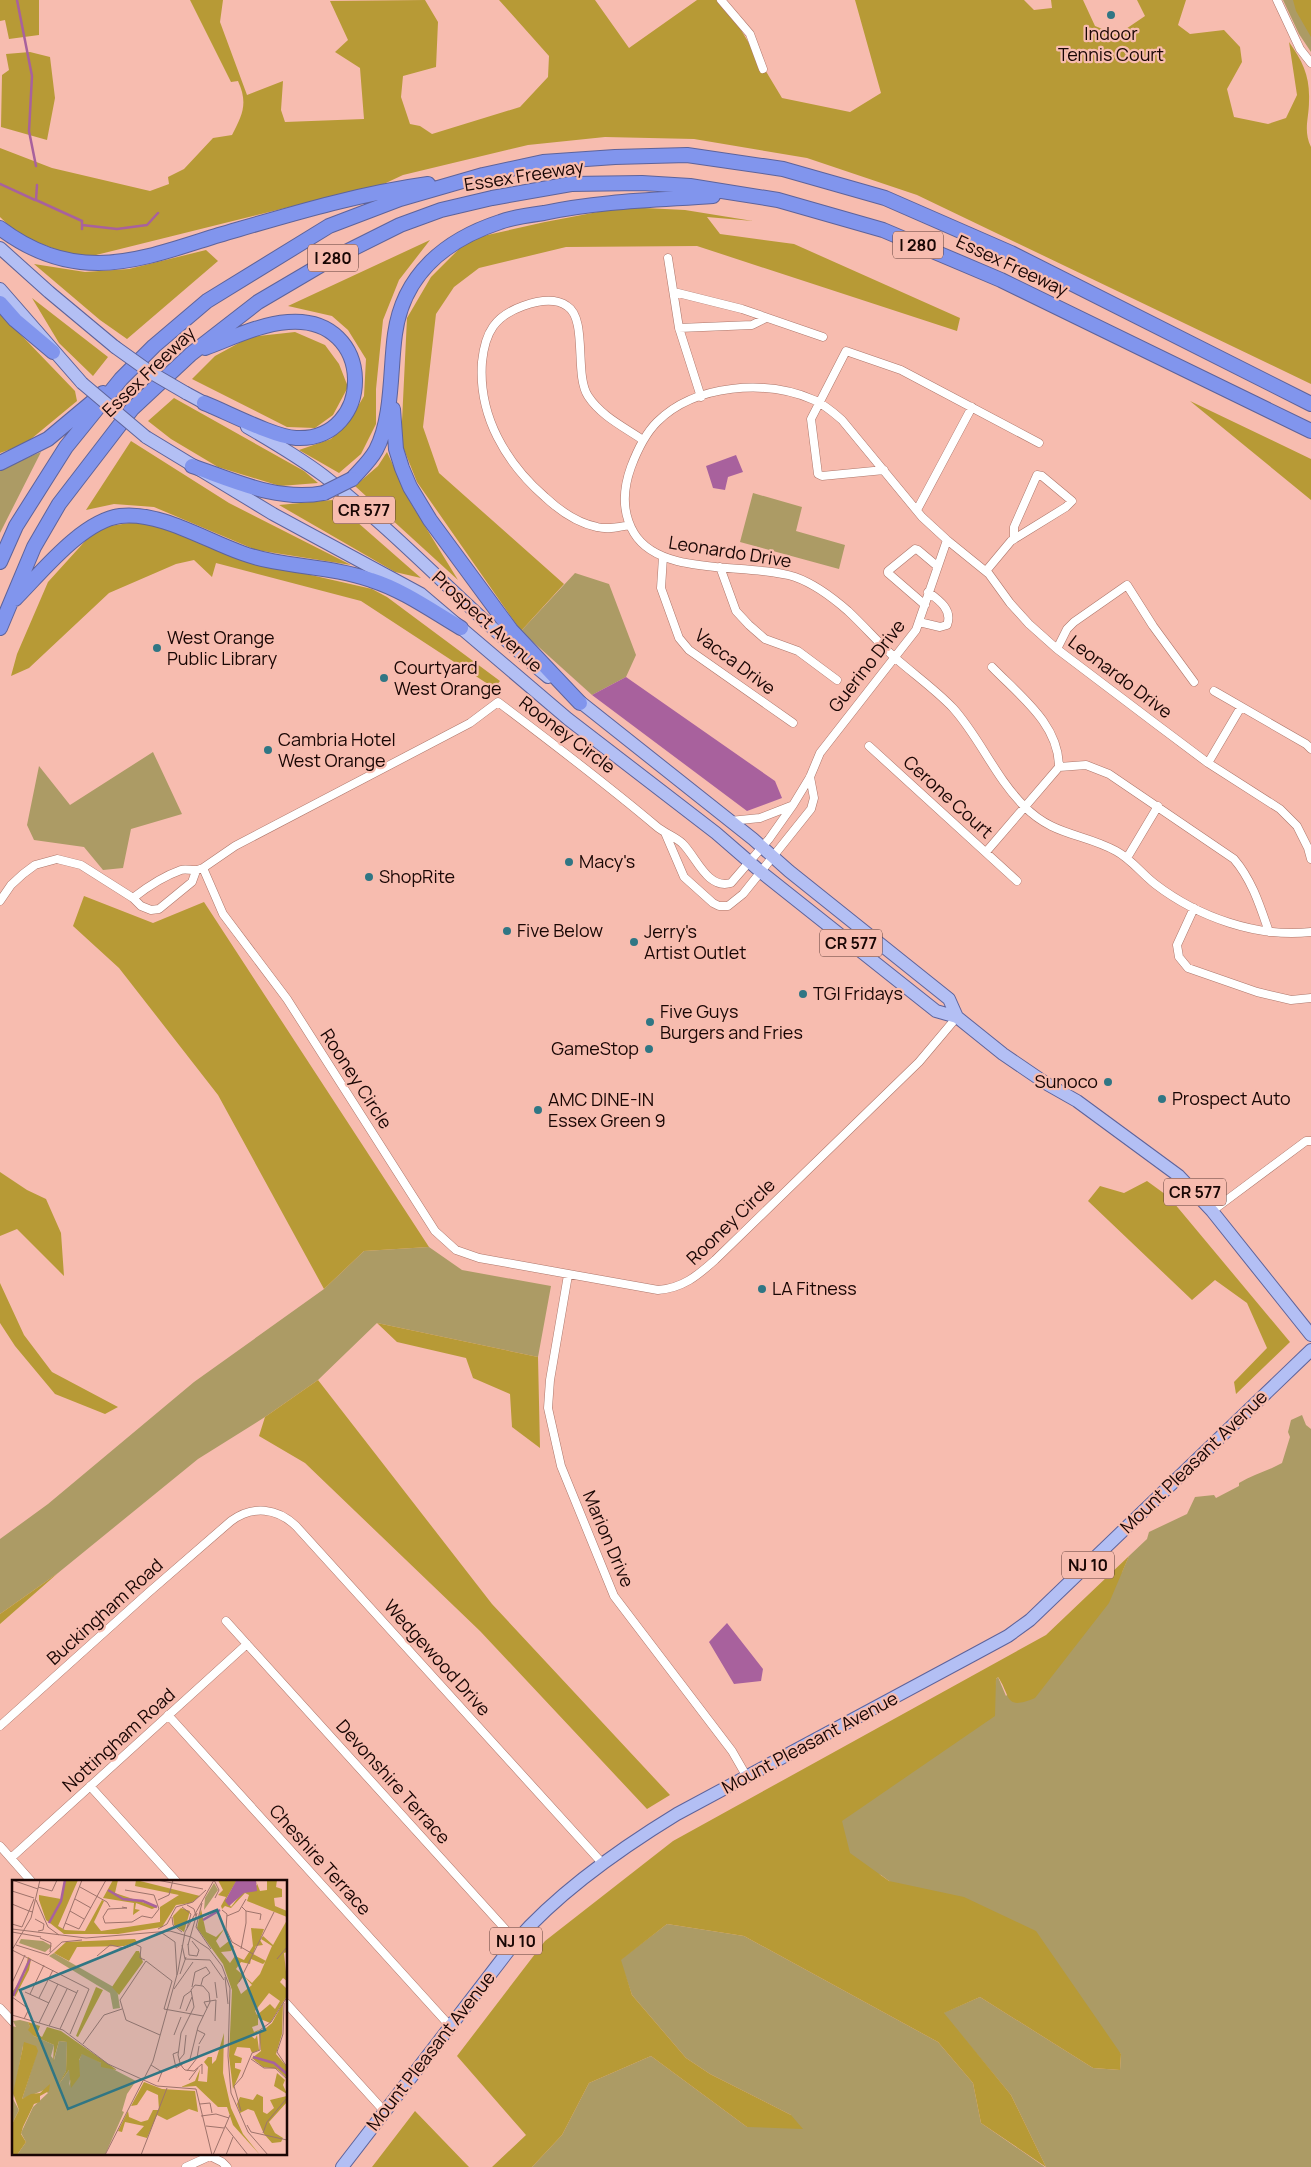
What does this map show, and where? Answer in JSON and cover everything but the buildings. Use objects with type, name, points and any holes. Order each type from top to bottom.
[{"type":"highway","name":"Essex Freeway","points":[[0,562],[16,526],[66,447],[121,379],[154,346],[207,301],[329,226],[400,199],[483,175],[543,162],[687,155],[783,169],[885,198],[1011,253],[1311,404]]},
{"type":"highway","points":[[0,228],[40,253],[79,262],[99,263],[156,254],[380,191],[483,175]]},
{"type":"highway","name":"Essex Freeway","points":[[0,628],[34,547],[64,497],[132,410],[190,354],[258,302],[326,262],[400,224],[441,210],[492,198],[571,184],[642,183],[690,186],[778,200],[882,230],[1001,280],[1311,430]]},
{"type":"highway","points":[[192,466],[260,490],[281,495],[310,496],[324,493],[352,478],[367,463],[381,440],[386,416],[395,333],[399,315],[415,280],[439,253],[471,232],[501,221],[583,205],[736,194]]},
{"type":"highway","points":[[0,303],[16,320],[53,352]]},
{"type":"highway","points":[[190,354],[264,326],[289,321],[325,328],[348,349],[353,358],[356,378],[352,403],[338,422],[320,434],[296,438],[282,435],[204,403]]},
{"type":"highway","points":[[392,366],[396,449],[410,487],[430,520],[511,630],[580,703]]},
{"type":"highway","points":[[0,463],[48,440],[72,417],[121,379]]},
{"type":"highway","points":[[8,608],[67,545],[82,534],[111,518],[138,515],[158,520],[243,554],[371,579],[393,588],[461,628]]},
{"type":"main road","name":"Prospect Avenue","points":[[0,248],[115,347],[150,372],[276,444],[322,475],[356,503],[521,654],[949,999],[957,1017]]},
{"type":"main road","name":"Prospect Avenue","points":[[0,289],[82,383],[146,437],[273,514],[421,594],[568,719],[716,833],[761,872],[936,1010],[957,1017],[1003,1054],[1047,1084],[1078,1101],[1152,1154],[1179,1176],[1212,1211],[1311,1335]]},
{"type":"main road","name":"Mount Pleasant Avenue","points":[[342,2167],[516,1940],[547,1910],[603,1864],[643,1835],[1008,1636],[1030,1620],[1311,1350]]},
{"type":"street","points":[[721,0],[750,34],[763,69]]},
{"type":"street","points":[[1278,0],[1300,49],[1311,63]]},
{"type":"street","points":[[668,258],[679,328],[702,397]]},
{"type":"street","points":[[674,292],[742,309],[823,337]]},
{"type":"street","points":[[630,525],[610,529],[583,524],[530,484],[506,453],[492,425],[481,388],[483,352],[487,337],[498,319],[510,311],[534,302],[552,300],[568,306],[576,318],[582,381],[587,394],[608,417],[643,440]]},
{"type":"street","points":[[679,328],[752,325],[766,318]]},
{"type":"street","points":[[884,470],[822,476],[818,474],[811,419],[846,351],[901,370],[1040,443]]},
{"type":"street","name":"Leonardo Drive","points":[[1311,859],[1308,848],[1297,826],[1280,809],[1208,763],[1057,649],[1029,624],[1010,604],[986,571],[946,540],[917,510],[842,420],[820,403],[785,392],[754,388],[735,389],[702,397],[679,406],[667,413],[656,423],[643,440],[627,479],[624,495],[625,512],[634,533],[650,552],[663,557],[720,567],[770,571],[796,578],[821,590],[848,612],[895,658],[953,708],[997,773],[1025,808],[1044,823],[1057,830],[1114,850],[1127,858],[1157,886],[1194,908],[1217,918],[1245,928],[1269,932],[1311,932]]},
{"type":"street","points":[[917,510],[972,407]]},
{"type":"street","points":[[986,571],[1000,552],[1014,539],[1066,507],[1072,501],[1042,476],[1037,475],[1014,527],[1014,539]]},
{"type":"street","name":"Guerino Drive","points":[[762,847],[793,806],[810,776],[820,753],[831,737],[895,658],[919,622],[946,540]]},
{"type":"street","points":[[925,605],[888,571],[915,549],[937,566]]},
{"type":"street","name":"Vacca Drive","points":[[663,557],[661,588],[679,638],[689,650],[793,722]]},
{"type":"street","points":[[720,567],[736,611],[748,625],[765,639],[798,651],[837,680]]},
{"type":"street","points":[[1057,649],[1067,629],[1074,622],[1127,585],[1153,626],[1194,682]]},
{"type":"street","points":[[919,622],[940,627],[946,625],[949,619],[947,610],[939,600],[928,592]]},
{"type":"street","points":[[992,667],[1047,725],[1059,753],[1059,768],[1074,765],[1096,768],[1158,806],[1234,858],[1252,885],[1269,932]]},
{"type":"street","points":[[1214,691],[1306,744],[1311,749]]},
{"type":"street","name":"Rooney Circle","points":[[762,847],[736,879],[731,883],[720,884],[708,877],[680,841],[666,835],[608,786],[498,702],[470,723],[235,846],[200,869],[223,914],[287,999],[435,1231],[456,1250],[466,1256],[658,1290],[669,1289],[690,1281],[715,1260],[919,1062],[957,1017]]},
{"type":"street","points":[[1208,763],[1241,707]]},
{"type":"street","name":"Cerone Court","points":[[869,746],[986,852],[1059,768]]},
{"type":"street","points":[[761,872],[811,809],[814,798],[810,776]]},
{"type":"street","points":[[730,821],[760,818],[793,806]]},
{"type":"street","points":[[1127,858],[1158,806]]},
{"type":"street","name":"Rooney Circle","points":[[666,835],[684,877],[702,895],[719,906],[728,906],[736,902],[761,872]]},
{"type":"street","points":[[986,852],[1017,880]]},
{"type":"street","points":[[0,901],[11,885],[35,865],[57,859],[82,865],[133,898],[141,906],[151,910],[159,909],[192,882],[200,869]]},
{"type":"street","points":[[133,898],[148,887],[183,869],[200,869]]},
{"type":"street","points":[[1194,908],[1177,945],[1179,957],[1188,968],[1257,992],[1291,1000],[1311,998]]},
{"type":"street","points":[[1212,1211],[1306,1141],[1311,1141]]},
{"type":"street","name":"Marion Drive","points":[[568,1275],[550,1380],[548,1408],[561,1466],[614,1596],[732,1751],[747,1777]]},
{"type":"street","name":"Wedgewood Drive","points":[[232,1521],[243,1514],[262,1510],[272,1511],[289,1520],[603,1864]]},
{"type":"street","name":"Buckingham Road","points":[[0,1726],[148,1593],[232,1521]]},
{"type":"street","name":"Devonshire Terrace","points":[[226,1621],[516,1940]]},
{"type":"street","name":"Nottingham Road","points":[[11,1858],[247,1644]]},
{"type":"street","name":"Cheshire Terrace","points":[[168,1715],[450,2026]]},
{"type":"street","points":[[90,1786],[175,1880]]},
{"type":"street","points":[[0,1846],[30,1880]]},
{"type":"street","points":[[288,2004],[385,2112]]},
{"type":"street","points":[[0,2008],[12,2021]]},
{"type":"street","points":[[186,2167],[210,2156],[215,2157],[227,2167]]},
{"type":"shaded area","points":[[0,0],[39,0],[39,35],[9,39],[5,20],[0,21]]},
{"type":"shaded area","points":[[190,0],[223,0],[220,22],[247,95],[283,81],[281,110],[285,122],[364,119],[360,68],[335,52],[348,40],[330,1],[425,0],[438,22],[436,67],[403,76],[401,97],[410,124],[420,126],[432,134],[520,107],[548,77],[549,56],[499,0],[595,0],[629,48],[697,0],[723,0],[782,98],[850,112],[881,93],[855,0],[1024,0],[1034,10],[1052,8],[1051,0],[1083,0],[1095,26],[1117,35],[1145,16],[1137,0],[1186,0],[1178,25],[1190,34],[1224,30],[1240,47],[1242,62],[1227,89],[1234,117],[1268,124],[1286,118],[1297,95],[1289,42],[1305,70],[1309,92],[1307,135],[1311,147],[1311,384],[917,195],[807,158],[694,139],[605,137],[528,145],[403,175],[373,189],[370,187],[84,258],[39,243],[18,232],[0,217],[0,148],[52,168],[150,191],[169,184],[168,177],[184,169],[213,138],[232,135],[243,108],[241,89],[238,81],[231,82]]},
{"type":"shaded area","points":[[1283,0],[1311,0],[1311,52],[1299,34]]},
{"type":"shaded area","points":[[1293,0],[1311,0],[1311,37],[1296,11]]},
{"type":"shaded area","points":[[30,52],[50,57],[55,98],[47,140],[1,127],[2,75],[9,70],[6,54]]},
{"type":"shaded area","points":[[624,207],[685,210],[753,221],[707,217],[720,234],[794,244],[960,318],[957,331],[697,246],[566,247],[479,268],[454,287],[436,314],[423,427],[439,473],[564,584],[521,631],[417,482],[401,442],[407,318],[431,277],[464,244],[483,236]]},
{"type":"shaded area","points":[[430,240],[399,280],[383,320],[376,389],[376,424],[361,454],[339,473],[299,450],[331,439],[350,420],[364,396],[366,359],[348,330],[332,316],[288,306]]},
{"type":"shaded area","points":[[206,250],[218,261],[127,339],[100,320],[34,264],[85,272],[129,269]]},
{"type":"shaded area","points":[[32,298],[108,357],[93,376],[59,343]]},
{"type":"shaded area","points":[[0,313],[75,391],[77,401],[25,444],[0,453]]},
{"type":"shaded area","points":[[295,332],[325,345],[339,364],[348,387],[333,415],[315,428],[287,427],[192,379],[215,356],[250,337]]},
{"type":"shaded area","points":[[174,398],[304,471],[318,483],[280,486],[218,467],[171,439],[148,421]]},
{"type":"shaded area","points":[[1190,401],[1311,459],[1311,500]]},
{"type":"shaded area","points":[[131,441],[229,503],[351,565],[256,550],[154,507],[114,504],[86,510]]},
{"type":"shaded area","points":[[41,452],[0,533],[0,469]]},
{"type":"shaded area","points":[[387,452],[409,500],[458,580],[355,486],[378,466]]},
{"type":"shaded area","points":[[736,455],[743,472],[728,477],[725,490],[713,488],[706,466]]},
{"type":"shaded area","points":[[753,493],[802,507],[796,531],[845,545],[839,569],[740,542]]},
{"type":"shaded area","points":[[332,500],[421,578],[395,572],[279,505]]},
{"type":"shaded area","points":[[142,521],[254,562],[372,589],[387,597],[500,681],[494,688],[361,601],[216,563],[212,577],[194,560],[176,564],[109,593],[29,668],[11,676],[17,654],[48,582],[97,528]]},
{"type":"shaded area","points":[[575,573],[609,584],[636,655],[626,677],[592,695],[521,631]]},
{"type":"shaded area","points":[[626,677],[775,781],[782,798],[747,811],[592,695]]},
{"type":"shaded area","points":[[153,752],[182,814],[131,829],[123,868],[103,870],[84,847],[34,840],[27,825],[39,766],[70,805]]},
{"type":"shaded area","points":[[84,896],[153,923],[204,902],[429,1247],[364,1251],[324,1289],[218,1095],[119,968],[73,926]]},
{"type":"shaded area","points":[[0,1172],[27,1190],[46,1199],[61,1233],[64,1276],[17,1229],[0,1236]]},
{"type":"shaded area","points":[[1147,1181],[1169,1197],[1290,1342],[1236,1394],[1234,1382],[1267,1348],[1247,1303],[1215,1280],[1192,1300],[1088,1201],[1100,1186],[1124,1193]]},
{"type":"shaded area","points":[[429,1247],[462,1270],[551,1286],[538,1357],[377,1323],[318,1380],[265,1417],[198,1459],[58,1573],[0,1614],[0,1539],[48,1504],[194,1382],[324,1289],[364,1251]]},
{"type":"shaded area","points":[[0,1283],[24,1335],[52,1372],[118,1407],[105,1414],[55,1394],[15,1346],[0,1323]]},
{"type":"shaded area","points":[[377,1323],[538,1357],[540,1448],[512,1427],[510,1394],[473,1378],[466,1358],[397,1342]]},
{"type":"shaded area","points":[[318,1380],[492,1604],[670,1795],[647,1809],[480,1631],[305,1463],[259,1436],[265,1417]]},
{"type":"shaded area","points":[[1302,1415],[1306,1425],[1311,1429],[1311,2167],[1046,2167],[1011,2095],[943,2013],[980,1997],[1093,2068],[1120,2070],[1121,2054],[881,1875],[845,1865],[836,1808],[993,1699],[996,1679],[998,1677],[1006,1696],[1122,1572],[1129,1556],[1147,1539],[1149,1532],[1187,1514],[1195,1497],[1214,1495],[1216,1498],[1239,1486],[1239,1483],[1244,1480],[1282,1463],[1290,1437],[1288,1432],[1291,1420]]},
{"type":"shaded area","points":[[1129,1556],[1109,1603],[1035,1698],[1025,1702],[1013,1702],[1007,1695],[998,1677],[996,1679],[995,1716],[842,1821],[850,1853],[889,1881],[964,1897],[1036,1931],[1121,2054],[1120,2070],[1093,2068],[980,1997],[944,2013],[1011,2095],[1046,2167],[981,2123],[973,2083],[938,2042],[744,1936],[667,1924],[621,1960],[632,1995],[686,2058],[710,2074],[791,2115],[803,2129],[747,2127],[651,2056],[589,2083],[562,2135],[532,2167],[492,2167],[526,2135],[457,2056],[545,1941],[673,1841],[1046,1635]]},
{"type":"shaded area","points":[[58,1573],[0,1624],[0,1614]]},
{"type":"shaded area","points":[[727,1623],[763,1669],[761,1681],[734,1684],[709,1642]]},
{"type":"shaded area","points":[[667,1924],[744,1936],[938,2042],[973,2083],[981,2123],[1045,2167],[532,2167],[562,2135],[589,2083],[651,2056],[747,2127],[791,2115],[710,2074],[686,2058],[632,1995],[620,1960]]},
{"type":"shaded area","points":[[415,2111],[469,2167],[372,2167]]},
{"type":"waterway","points":[[17,0],[32,76],[29,131],[36,166]]},
{"type":"waterway","points":[[0,184],[35,200]]},
{"type":"waterway","points":[[37,185],[36,200],[82,221],[82,229]]},
{"type":"waterway","points":[[82,225],[117,229],[147,225],[158,213]]},
{"type":"place","name":"Indoor Tennis Court","points":[[1111,15]]},
{"type":"place","name":"West Orange Public Library","points":[[157,648]]},
{"type":"place","name":"Courtyard West Orange","points":[[384,678]]},
{"type":"place","name":"Cambria Hotel West Orange","points":[[268,750]]},
{"type":"place","name":"Macy's","points":[[569,862]]},
{"type":"place","name":"ShopRite","points":[[369,877]]},
{"type":"place","name":"Five Below","points":[[507,931]]},
{"type":"place","name":"Jerry's Artist Outlet","points":[[634,942]]},
{"type":"place","name":"TGI Fridays","points":[[803,994]]},
{"type":"place","name":"Five Guys Burgers and Fries","points":[[650,1022]]},
{"type":"place","name":"GameStop","points":[[649,1049]]},
{"type":"place","name":"Sunoco","points":[[1108,1082]]},
{"type":"place","name":"Prospect Auto","points":[[1162,1099]]},
{"type":"place","name":"AMC DINE-IN Essex Green 9","points":[[538,1110]]},
{"type":"place","name":"LA Fitness","points":[[762,1289]]}]
